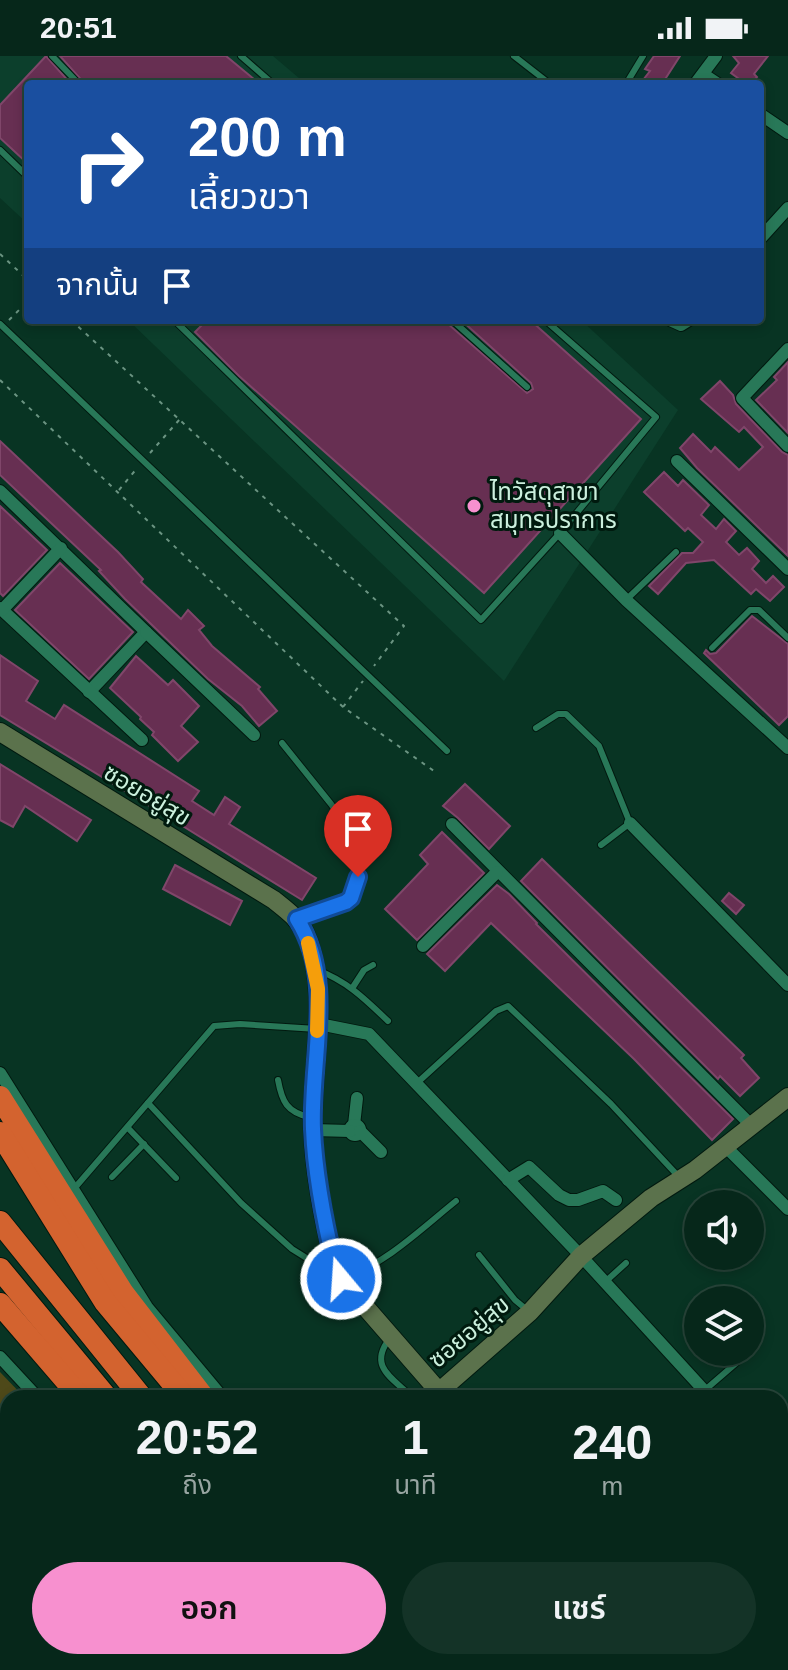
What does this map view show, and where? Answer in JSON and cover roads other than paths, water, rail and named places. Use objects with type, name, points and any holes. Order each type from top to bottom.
[{"type":"highway","points":[[0,1097],[123,1293],[208,1390]]},
{"type":"highway","points":[[0,1133],[105,1302],[178,1390]]},
{"type":"highway","points":[[0,1222],[136,1390]]},
{"type":"highway","points":[[0,1269],[100,1390]]},
{"type":"highway","points":[[0,1304],[74,1390]]},
{"type":"highway","points":[[0,1319],[35,1346]]},
{"type":"street","points":[[699,79],[716,56]]},
{"type":"street","points":[[764,117],[788,133]]},
{"type":"street","points":[[764,232],[788,208]]},
{"type":"street","points":[[788,349],[742,398],[788,446]]},
{"type":"street","points":[[677,461],[788,569]]},
{"type":"street","points":[[0,491],[254,735]]},
{"type":"street","points":[[560,533],[626,600],[788,748]]},
{"type":"street","points":[[61,548],[1,609],[142,740]]},
{"type":"street","points":[[89,692],[146,632]]},
{"type":"street","name":"ซอยอยู่สุข","points":[[0,732],[274,900],[297,919],[304,931],[315,970],[318,1026],[312,1088],[315,1176],[333,1259],[341,1279],[440,1390]]},
{"type":"street","points":[[630,823],[788,985]]},
{"type":"street","points":[[452,824],[751,1125]]},
{"type":"street","points":[[423,946],[497,872]]},
{"type":"street","points":[[318,1026],[369,1034],[581,1256],[703,1390]]},
{"type":"street","points":[[0,1073],[147,1307],[209,1390]]},
{"type":"street","points":[[355,1129],[357,1098]]},
{"type":"street","name":"ซอยอยู่สุข","points":[[444,1390],[530,1312],[581,1256],[651,1198],[681,1180],[751,1125],[785,1103]]},
{"type":"street","points":[[313,1124],[355,1129],[381,1152]]},
{"type":"street","points":[[724,1145],[788,1209]]},
{"type":"street","points":[[508,1180],[529,1167],[564,1198],[578,1200],[603,1191],[616,1200]]},
{"type":"street","points":[[0,1357],[31,1390]]},
{"type":"lane","points":[[52,56],[75,80]]},
{"type":"lane","points":[[241,56],[268,80]]},
{"type":"lane","points":[[514,56],[545,80]]},
{"type":"lane","points":[[628,80],[643,56]]},
{"type":"lane","points":[[0,150],[24,173]]},
{"type":"lane","points":[[0,324],[447,751]]},
{"type":"lane","points":[[178,324],[481,620],[560,533],[656,417],[550,324]]},
{"type":"lane","points":[[456,324],[527,387]]},
{"type":"lane","points":[[626,600],[676,552]]},
{"type":"lane","points":[[712,648],[754,609],[759,610],[788,638]]},
{"type":"lane","points":[[536,728],[558,714],[566,714],[599,746],[630,823],[601,845]]},
{"type":"lane","points":[[282,743],[331,804],[366,856],[351,898],[297,919]]},
{"type":"lane","points":[[353,987],[364,970],[373,965]]},
{"type":"lane","points":[[315,970],[340,978],[353,987],[388,1021]]},
{"type":"lane","points":[[417,1083],[496,1011],[508,1006],[611,1104],[681,1180]]},
{"type":"lane","points":[[73,1190],[214,1026],[318,1026]]},
{"type":"lane","points":[[278,1080],[283,1103],[313,1124]]},
{"type":"lane","points":[[148,1103],[241,1203],[292,1249],[308,1259],[333,1259]]},
{"type":"lane","points":[[128,1128],[176,1178]]},
{"type":"lane","points":[[112,1177],[144,1144]]},
{"type":"lane","points":[[341,1279],[362,1272],[383,1259],[456,1201]]},
{"type":"lane","points":[[479,1255],[515,1300],[530,1312]]},
{"type":"lane","points":[[605,1282],[626,1263]]},
{"type":"lane","points":[[391,1336],[380,1355],[382,1368],[405,1390]]},
{"type":"lane","points":[[711,1390],[734,1366]]},
{"type":"place","name":"ไทวัสดุสาขา สมุทรปราการ","points":[[474,506]]}]
